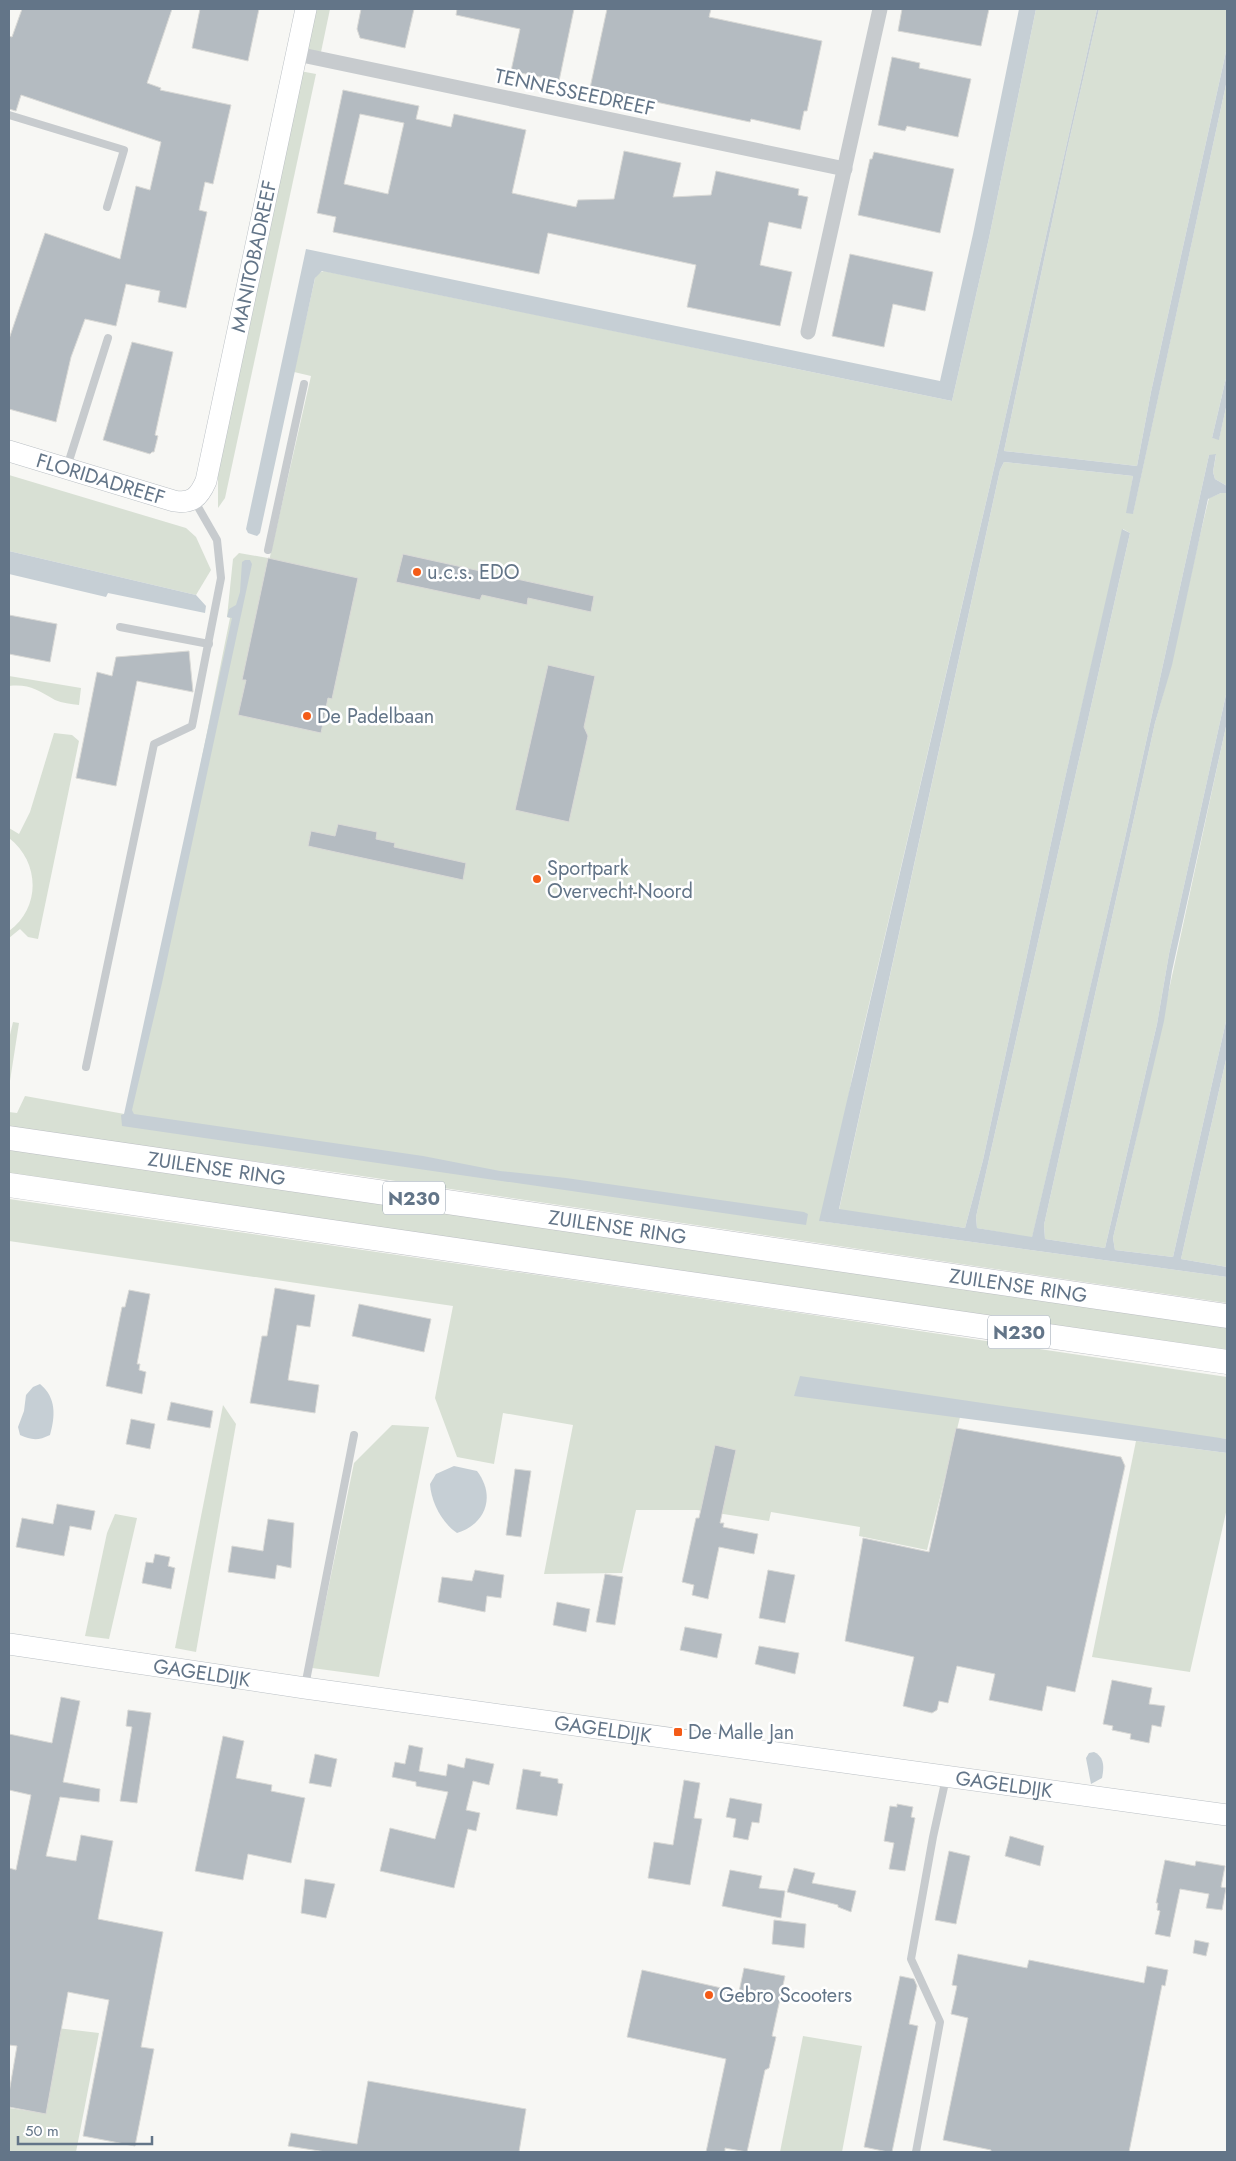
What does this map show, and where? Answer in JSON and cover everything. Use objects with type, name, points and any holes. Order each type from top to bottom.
[{"type":"main road","name":"ZUILENSE RING","points":[[9,1138],[1227,1316]]},
{"type":"main road","name":"N230","points":[[9,1185],[1227,1362]]},
{"type":"street","name":"MANITOBADREEF","points":[[194,500],[201,492],[206,481],[306,9]]},
{"type":"street","points":[[808,332],[880,9]]},
{"type":"street","name":"TENNESSEEDREEF","points":[[297,54],[845,169]]},
{"type":"street","name":"FLORIDADREEF","points":[[9,451],[174,501],[194,500]]},
{"type":"street","name":"GAGELDIJK","points":[[9,1644],[305,1688],[1227,1815]]},
{"type":"lane","points":[[9,114],[124,150],[108,207]]},
{"type":"lane","points":[[67,468],[108,338]]},
{"type":"lane","points":[[268,550],[304,384]]},
{"type":"lane","points":[[86,1067],[154,744],[192,726],[221,578],[217,540],[194,500]]},
{"type":"lane","points":[[120,627],[208,644]]},
{"type":"lane","points":[[305,1688],[354,1435]]},
{"type":"lane","points":[[916,2152],[940,2022],[911,1958],[933,1837],[947,1776]]},
{"type":"shaded area","points":[[314,9],[330,9],[321,52],[304,49]]},
{"type":"shaded area","points":[[1019,9],[1036,9],[989,238],[952,401],[322,271],[315,278],[260,533],[257,536],[248,533],[246,529],[306,249],[940,381],[973,234]]},
{"type":"shaded area","name":"Sportpark Overvecht-Noord","points":[[1036,9],[1097,9],[994,468],[820,1221],[1227,1277],[1227,1303],[341,1173],[9,1128],[9,1112],[17,1113],[25,1096],[130,1115],[230,618],[227,617],[233,559],[239,553],[268,558],[257,614],[311,376],[294,372],[316,274],[324,271],[952,401],[989,238]]},
{"type":"shaded area","points":[[1097,9],[1099,9],[1067,150],[1004,451],[1137,466],[1151,392],[1227,47],[1227,80],[1133,514],[1126,513],[1133,476],[1004,462],[1000,470],[839,1209],[965,1228],[983,1160],[1063,787],[1122,529],[1130,533],[976,1217],[977,1228],[1032,1237],[1125,838],[1209,455],[1216,454],[1213,472],[1215,479],[1227,486],[1227,493],[1221,493],[1208,499],[1172,665],[1155,723],[1044,1225],[1045,1239],[1105,1248],[1157,1024],[1169,954],[1227,690],[1227,722],[1172,971],[1164,1021],[1113,1238],[1115,1250],[1173,1257],[1227,1017],[1227,1055],[1181,1259],[1227,1267],[1227,1277],[819,1221],[994,468]]},
{"type":"shaded area","points":[[1099,9],[1227,9],[1227,47],[1151,392],[1137,466],[1004,451],[1067,150]]},
{"type":"shaded area","points":[[300,71],[316,74],[225,498],[218,508],[218,463]]},
{"type":"shaded area","points":[[1227,80],[1227,374],[1212,438],[1219,439],[1227,403],[1227,486],[1215,479],[1213,472],[1216,455],[1209,455],[1125,838],[1032,1238],[977,1228],[976,1217],[1130,533],[1123,529],[1063,787],[983,1160],[965,1228],[839,1210],[1000,470],[1004,462],[1133,476],[1127,512],[1133,513]]},
{"type":"shaded area","points":[[1227,374],[1227,403],[1219,440],[1212,438]]},
{"type":"shaded area","points":[[9,475],[186,528],[196,537],[211,570],[196,595],[9,551]]},
{"type":"shaded area","points":[[1221,493],[1227,493],[1227,690],[1169,954],[1157,1024],[1105,1248],[1045,1239],[1044,1225],[1155,723],[1170,667],[1209,498]]},
{"type":"shaded area","points":[[9,551],[196,595],[206,606],[205,613],[108,593],[106,597],[9,574]]},
{"type":"shaded area","points":[[250,560],[252,564],[162,983],[132,1110],[134,1114],[423,1156],[500,1171],[566,1178],[804,1212],[808,1214],[806,1225],[122,1126],[121,1115],[124,1114],[232,618],[227,617],[229,609],[236,605],[240,592],[242,562]]},
{"type":"shaded area","points":[[9,676],[81,688],[79,705],[58,701],[28,687],[9,686]]},
{"type":"shaded area","points":[[1227,722],[1227,1017],[1173,1257],[1115,1250],[1113,1238]]},
{"type":"shaded area","points":[[54,733],[72,735],[79,741],[38,939],[28,937],[20,929],[9,938],[9,931],[27,910],[33,885],[27,859],[9,838],[9,828],[19,834],[30,812]]},
{"type":"shaded area","points":[[13,1022],[19,1023],[9,1087],[9,1039]]},
{"type":"shaded area","points":[[1227,1055],[1227,1267],[1181,1259]]},
{"type":"shaded area","points":[[9,1146],[1227,1322],[1227,1351],[9,1173]]},
{"type":"shaded area","points":[[9,1199],[766,1308],[1227,1377],[1227,1439],[894,1408],[960,1417],[927,1550],[859,1536],[860,1527],[771,1512],[769,1521],[697,1510],[636,1510],[622,1573],[544,1574],[573,1425],[503,1413],[494,1464],[457,1457],[435,1398],[453,1306],[9,1241]]},
{"type":"shaded area","points":[[800,1376],[1227,1439],[1227,1453],[794,1396]]},
{"type":"shaded area","points":[[40,1384],[49,1395],[54,1415],[50,1435],[31,1439],[20,1435],[18,1427],[24,1411],[26,1395],[33,1387]]},
{"type":"shaded area","points":[[223,1405],[236,1424],[196,1652],[175,1648]]},
{"type":"shaded area","points":[[392,1425],[429,1427],[379,1677],[312,1668],[354,1463]]},
{"type":"shaded area","points":[[1136,1441],[1227,1453],[1227,1508],[1190,1672],[1092,1657]]},
{"type":"shaded area","points":[[454,1466],[477,1471],[483,1480],[487,1499],[481,1516],[475,1523],[457,1533],[438,1512],[430,1484],[436,1474]]},
{"type":"shaded area","points":[[115,1514],[137,1518],[109,1639],[85,1636],[107,1533]]},
{"type":"shaded area","points":[[1094,1752],[1102,1760],[1103,1770],[1102,1778],[1091,1784],[1086,1758],[1089,1753]]},
{"type":"shaded area","points":[[57,2028],[99,2033],[76,2152],[9,2152],[9,2108],[43,2113]]},
{"type":"shaded area","points":[[803,2036],[862,2046],[842,2152],[780,2152]]},
{"type":"building","points":[[22,9],[172,9],[147,83],[161,88],[160,90],[231,105],[213,184],[205,182],[199,210],[207,212],[186,308],[158,302],[160,291],[126,284],[116,326],[85,319],[71,357],[56,422],[9,409],[9,339],[45,233],[120,259],[136,186],[150,190],[161,142],[21,95],[16,111],[9,109],[9,36],[12,37]]},
{"type":"building","points":[[200,9],[259,9],[248,61],[192,48]]},
{"type":"building","points":[[361,9],[414,9],[405,48],[360,38],[357,29]]},
{"type":"building","points":[[457,9],[574,9],[559,81],[511,71],[520,29],[456,15]]},
{"type":"building","points":[[607,9],[711,9],[709,17],[822,41],[807,111],[804,111],[800,130],[751,119],[750,122],[590,88]]},
{"type":"building","points":[[902,9],[989,9],[981,46],[898,31]]},
{"type":"building","points":[[892,57],[920,63],[919,68],[971,79],[958,137],[907,126],[905,131],[878,125]]},
{"type":"building","points":[[343,90],[419,106],[416,119],[451,127],[454,114],[526,130],[512,193],[576,207],[578,200],[614,199],[624,151],[681,163],[673,197],[711,195],[716,171],[799,189],[798,195],[808,197],[801,229],[769,222],[760,265],[792,272],[780,326],[687,307],[696,265],[548,233],[539,274],[333,232],[336,217],[317,213]],"holes":[[[360,114],[404,123],[388,194],[344,184]]]},
{"type":"building","points":[[874,152],[954,169],[940,233],[858,215],[870,159],[872,159]]},
{"type":"building","points":[[850,254],[933,272],[925,311],[893,304],[884,347],[832,336]]},
{"type":"building","points":[[132,342],[173,352],[155,435],[158,436],[154,452],[150,454],[103,440]]},
{"type":"building","points":[[403,554],[594,596],[591,612],[528,598],[527,605],[482,595],[480,600],[396,582]]},
{"type":"building","points":[[268,558],[358,578],[332,699],[328,698],[321,733],[238,715],[246,680],[242,680]]},
{"type":"building","points":[[9,615],[57,624],[50,662],[9,654]]},
{"type":"building","points":[[189,651],[193,692],[137,681],[116,786],[76,778],[97,672],[112,676],[116,657]]},
{"type":"building","points":[[548,665],[595,676],[584,727],[588,736],[569,822],[515,810]]},
{"type":"building","points":[[338,824],[377,832],[376,839],[395,843],[394,847],[466,863],[463,880],[308,846],[311,831],[335,836]]},
{"type":"building","points":[[275,1288],[315,1295],[310,1327],[297,1325],[288,1380],[319,1385],[315,1413],[250,1403],[262,1336],[267,1336]]},
{"type":"building","points":[[129,1290],[150,1294],[137,1364],[140,1364],[139,1370],[146,1372],[142,1394],[106,1386],[122,1307],[125,1307]]},
{"type":"building","points":[[359,1304],[431,1319],[424,1352],[352,1336]]},
{"type":"building","points":[[171,1402],[213,1411],[210,1428],[167,1420]]},
{"type":"building","points":[[131,1419],[155,1424],[150,1449],[126,1444]]},
{"type":"building","points":[[956,1428],[1121,1457],[1125,1466],[1075,1692],[1047,1686],[1042,1711],[989,1700],[995,1674],[957,1666],[948,1703],[939,1701],[937,1710],[932,1713],[903,1706],[914,1657],[845,1641],[863,1538],[929,1552]]},
{"type":"building","points":[[715,1445],[736,1450],[720,1523],[724,1523],[723,1527],[758,1534],[754,1554],[719,1547],[708,1599],[692,1595],[694,1585],[682,1582],[696,1518],[699,1518]]},
{"type":"building","points":[[515,1469],[531,1471],[521,1537],[506,1535]]},
{"type":"building","points":[[57,1504],[95,1511],[91,1530],[70,1526],[64,1556],[16,1547],[22,1518],[53,1524]]},
{"type":"building","points":[[268,1519],[294,1523],[291,1568],[277,1565],[275,1579],[228,1572],[232,1546],[263,1551]]},
{"type":"building","points":[[155,1554],[170,1557],[168,1566],[175,1568],[171,1589],[142,1583],[146,1562],[153,1563]]},
{"type":"building","points":[[475,1570],[504,1575],[501,1598],[487,1596],[485,1612],[438,1602],[442,1577],[472,1581]]},
{"type":"building","points":[[768,1570],[795,1575],[785,1623],[759,1618]]},
{"type":"building","points":[[605,1574],[623,1577],[615,1625],[596,1622]]},
{"type":"building","points":[[557,1602],[590,1609],[586,1632],[553,1625]]},
{"type":"building","points":[[685,1627],[722,1634],[717,1658],[680,1650]]},
{"type":"building","points":[[759,1646],[799,1653],[795,1674],[755,1664]]},
{"type":"building","points":[[1112,1680],[1152,1688],[1149,1704],[1165,1706],[1161,1727],[1152,1725],[1149,1743],[1130,1739],[1131,1734],[1112,1730],[1113,1726],[1103,1724]]},
{"type":"building","points":[[61,1697],[80,1701],[63,1782],[100,1789],[99,1802],[60,1797],[46,1856],[76,1861],[81,1835],[113,1841],[98,1919],[163,1932],[141,2047],[154,2049],[135,2146],[83,2136],[109,2000],[68,1992],[46,2114],[9,2107],[9,2093],[17,2046],[9,2045],[9,1868],[16,1870],[31,1795],[9,1790],[9,1734],[52,1743]]},
{"type":"building","points":[[128,1710],[151,1713],[137,1803],[120,1801],[132,1727],[126,1726]]},
{"type":"building","points":[[223,1736],[244,1741],[236,1778],[272,1785],[271,1791],[305,1798],[291,1863],[248,1854],[243,1880],[195,1871]]},
{"type":"building","points":[[409,1745],[423,1748],[419,1771],[446,1776],[448,1764],[464,1768],[466,1758],[494,1764],[489,1785],[473,1781],[466,1810],[480,1813],[476,1831],[468,1829],[454,1888],[380,1871],[390,1828],[435,1839],[448,1792],[416,1786],[416,1782],[392,1777],[395,1762],[405,1764]]},
{"type":"building","points":[[315,1754],[337,1759],[331,1787],[309,1783]]},
{"type":"building","points":[[523,1769],[541,1772],[540,1776],[558,1779],[558,1783],[563,1784],[557,1816],[516,1809]]},
{"type":"building","points":[[684,1780],[700,1783],[694,1818],[702,1819],[690,1885],[648,1878],[654,1842],[673,1845]]},
{"type":"building","points":[[730,1798],[762,1804],[759,1823],[752,1822],[748,1840],[733,1837],[736,1819],[726,1817]]},
{"type":"building","points":[[897,1804],[913,1807],[911,1817],[915,1818],[905,1871],[889,1869],[894,1843],[884,1841],[890,1806],[897,1807]]},
{"type":"building","points":[[1010,1836],[1044,1846],[1040,1866],[1005,1856]]},
{"type":"building","points":[[949,1851],[970,1856],[956,1924],[935,1920]]},
{"type":"building","points":[[1165,1860],[1195,1866],[1196,1861],[1225,1866],[1221,1887],[1226,1888],[1222,1910],[1206,1908],[1209,1894],[1180,1889],[1170,1937],[1155,1934],[1160,1911],[1157,1910],[1158,1903],[1156,1903]]},
{"type":"building","points":[[794,1868],[815,1873],[812,1883],[856,1891],[851,1912],[838,1907],[838,1905],[787,1892]]},
{"type":"building","points":[[730,1870],[762,1876],[759,1888],[785,1891],[781,1918],[722,1906]]},
{"type":"building","points":[[305,1879],[335,1884],[326,1918],[301,1913]]},
{"type":"building","points":[[774,1920],[806,1924],[804,1948],[772,1944]]},
{"type":"building","points":[[1195,1940],[1209,1943],[1206,1956],[1193,1953]]},
{"type":"building","points":[[958,1954],[1027,1968],[1029,1960],[1144,1983],[1147,1966],[1168,1970],[1165,1986],[1162,1985],[1129,2152],[991,2152],[991,2150],[943,2140],[968,2018],[951,2014],[957,1986],[952,1985]]},
{"type":"building","points":[[744,1968],[785,1976],[772,2036],[776,2037],[769,2068],[765,2070],[747,2152],[725,2148],[725,2152],[706,2152],[726,2059],[627,2037],[642,1970],[739,1992]]},
{"type":"building","points":[[900,1976],[914,1979],[917,1986],[909,2024],[918,2026],[892,2152],[888,2152],[864,2147]]},
{"type":"building","points":[[368,2081],[526,2109],[519,2152],[326,2152],[288,2146],[291,2133],[357,2144]]},
{"type":"place","name":"u.c.s. EDO","points":[[417,572]]},
{"type":"place","name":"De Padelbaan","points":[[307,716]]},
{"type":"place","name":"Sportpark Overvecht-Noord","points":[[537,879]]},
{"type":"place","name":"De Malle Jan","points":[[678,1732]]},
{"type":"place","name":"Gebro Scooters","points":[[709,1995]]}]
